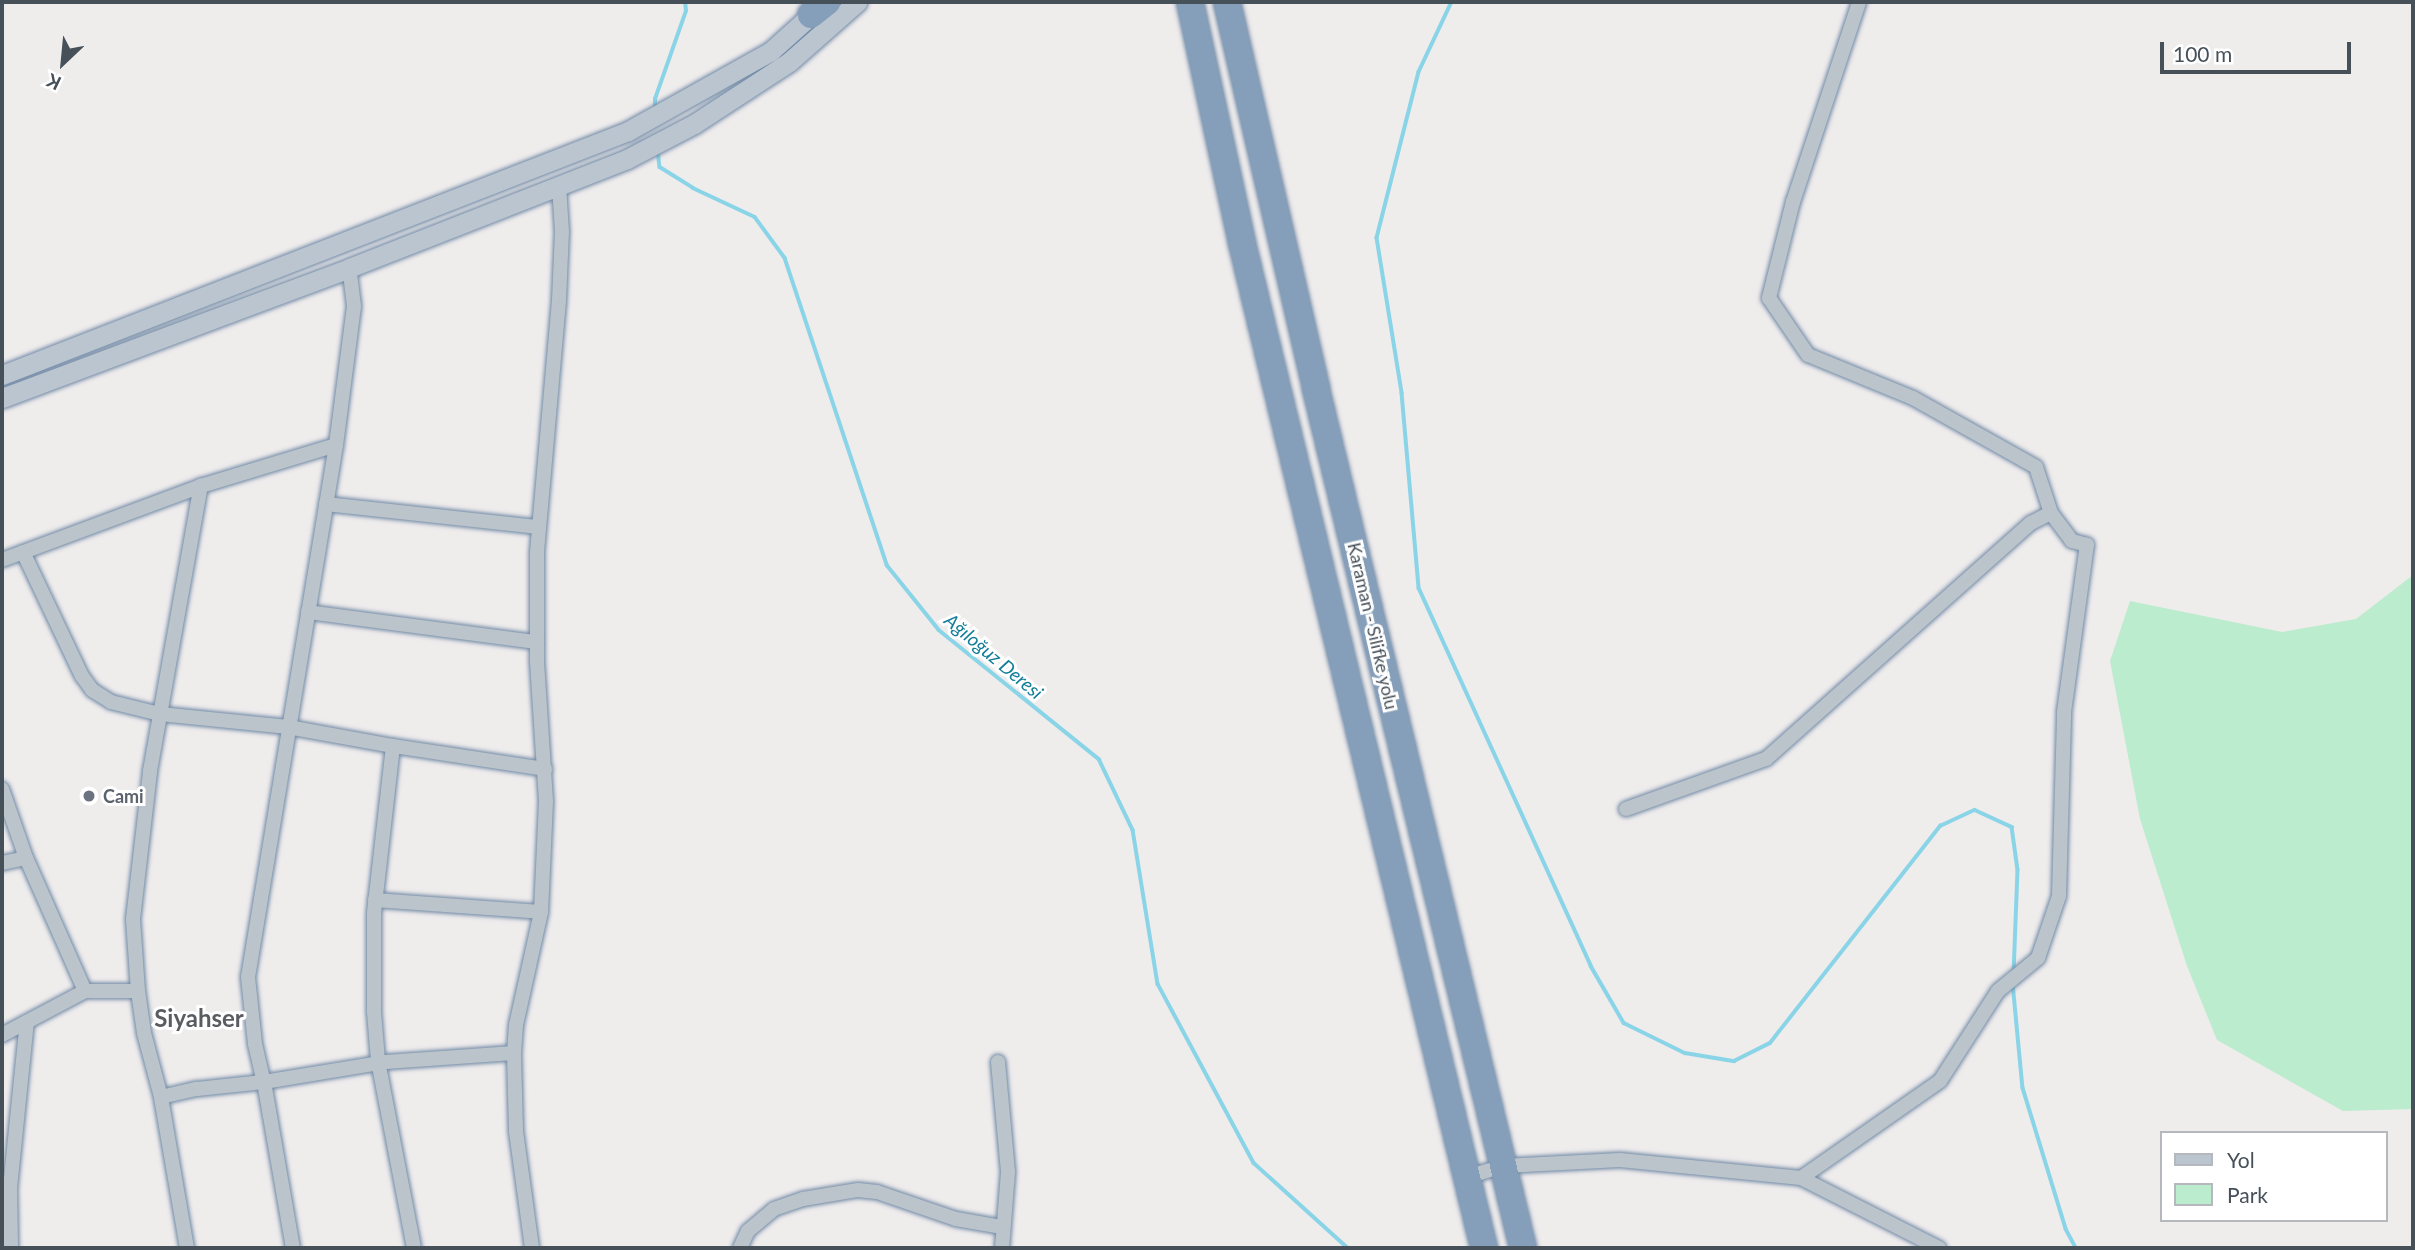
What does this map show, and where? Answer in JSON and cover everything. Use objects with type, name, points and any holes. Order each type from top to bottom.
[{"type":"highway","name":"Karaman - Silifke yolu","points":[[1190,2],[1246,256],[1484,1248]]},
{"type":"highway","name":"Karaman - Silifke yolu","points":[[1227,2],[1316,389],[1523,1248]]},
{"type":"main road","points":[[2,398],[349,268],[627,159],[694,124],[789,62],[857,2]]},
{"type":"main road","points":[[2,376],[628,131],[771,51],[820,6]]},
{"type":"street","points":[[1801,1178],[1940,1081],[1998,991],[2039,958],[2059,897],[2064,712],[2087,545],[2072,541],[2051,513],[2036,467],[1913,398],[1808,355],[1769,298],[1793,202],[1859,2]]},
{"type":"street","points":[[532,1248],[519,1166],[514,1053],[516,1024],[541,912],[545,769],[537,642],[539,527],[559,299],[562,232],[559,186]]},
{"type":"street","points":[[293,1248],[255,1044],[248,977],[336,445],[354,306],[349,268]]},
{"type":"street","points":[[2,560],[201,486],[336,445]]},
{"type":"street","points":[[187,1248],[161,1097],[144,1032],[133,919],[160,714],[201,486]]},
{"type":"street","points":[[326,504],[539,527]]},
{"type":"street","points":[[1626,810],[1766,759],[2031,523],[2051,513]]},
{"type":"street","points":[[23,552],[82,676],[92,690],[124,707],[160,714],[288,727],[545,769]]},
{"type":"street","points":[[309,612],[537,642]]},
{"type":"street","points":[[393,746],[375,900],[374,1012],[379,1063],[414,1248]]},
{"type":"street","points":[[2,789],[10,805],[26,858],[85,992]]},
{"type":"street","points":[[2,863],[26,858]]},
{"type":"street","points":[[375,900],[541,912]]},
{"type":"street","points":[[2,1035],[85,992],[138,991]]},
{"type":"street","points":[[11,1248],[6,1185],[27,1022]]},
{"type":"street","points":[[161,1097],[197,1088],[264,1082],[379,1063],[514,1053]]},
{"type":"street","points":[[998,1062],[1008,1172],[1002,1248]]},
{"type":"street","points":[[1467,1177],[1504,1166],[1620,1160],[1801,1178],[1939,1248]]},
{"type":"street","points":[[740,1248],[748,1231],[774,1209],[803,1199],[858,1190],[877,1192],[956,1219],[1002,1227]]},
{"type":"green space","points":[[2413,575],[2413,1109],[2343,1111],[2217,1040],[2187,966],[2140,819],[2110,661],[2130,601],[2282,632],[2356,619]]},
{"type":"waterway","name":"Ağıloğuz Deresi","points":[[655,110],[655,99],[686,11],[685,2]]},
{"type":"waterway","points":[[1452,2],[1419,72],[1377,238],[1402,393],[1419,588],[1591,966],[1624,1023],[1685,1053],[1734,1061],[1770,1043],[1940,826],[1975,810],[2012,827],[2018,870],[2014,972]]},
{"type":"waterway","name":"Ağıloğuz Deresi","points":[[658,149],[660,167],[693,188],[755,217],[785,258],[887,565],[939,630],[1099,759],[1133,830],[1158,984],[1254,1163],[1348,1248]]},
{"type":"waterway","points":[[2013,983],[2023,1088],[2066,1229],[2076,1248]]},
{"type":"place","name":"Cami","points":[[89,796]]},
{"type":"district","name":"Siyahser","points":[[199,1018]]}]
